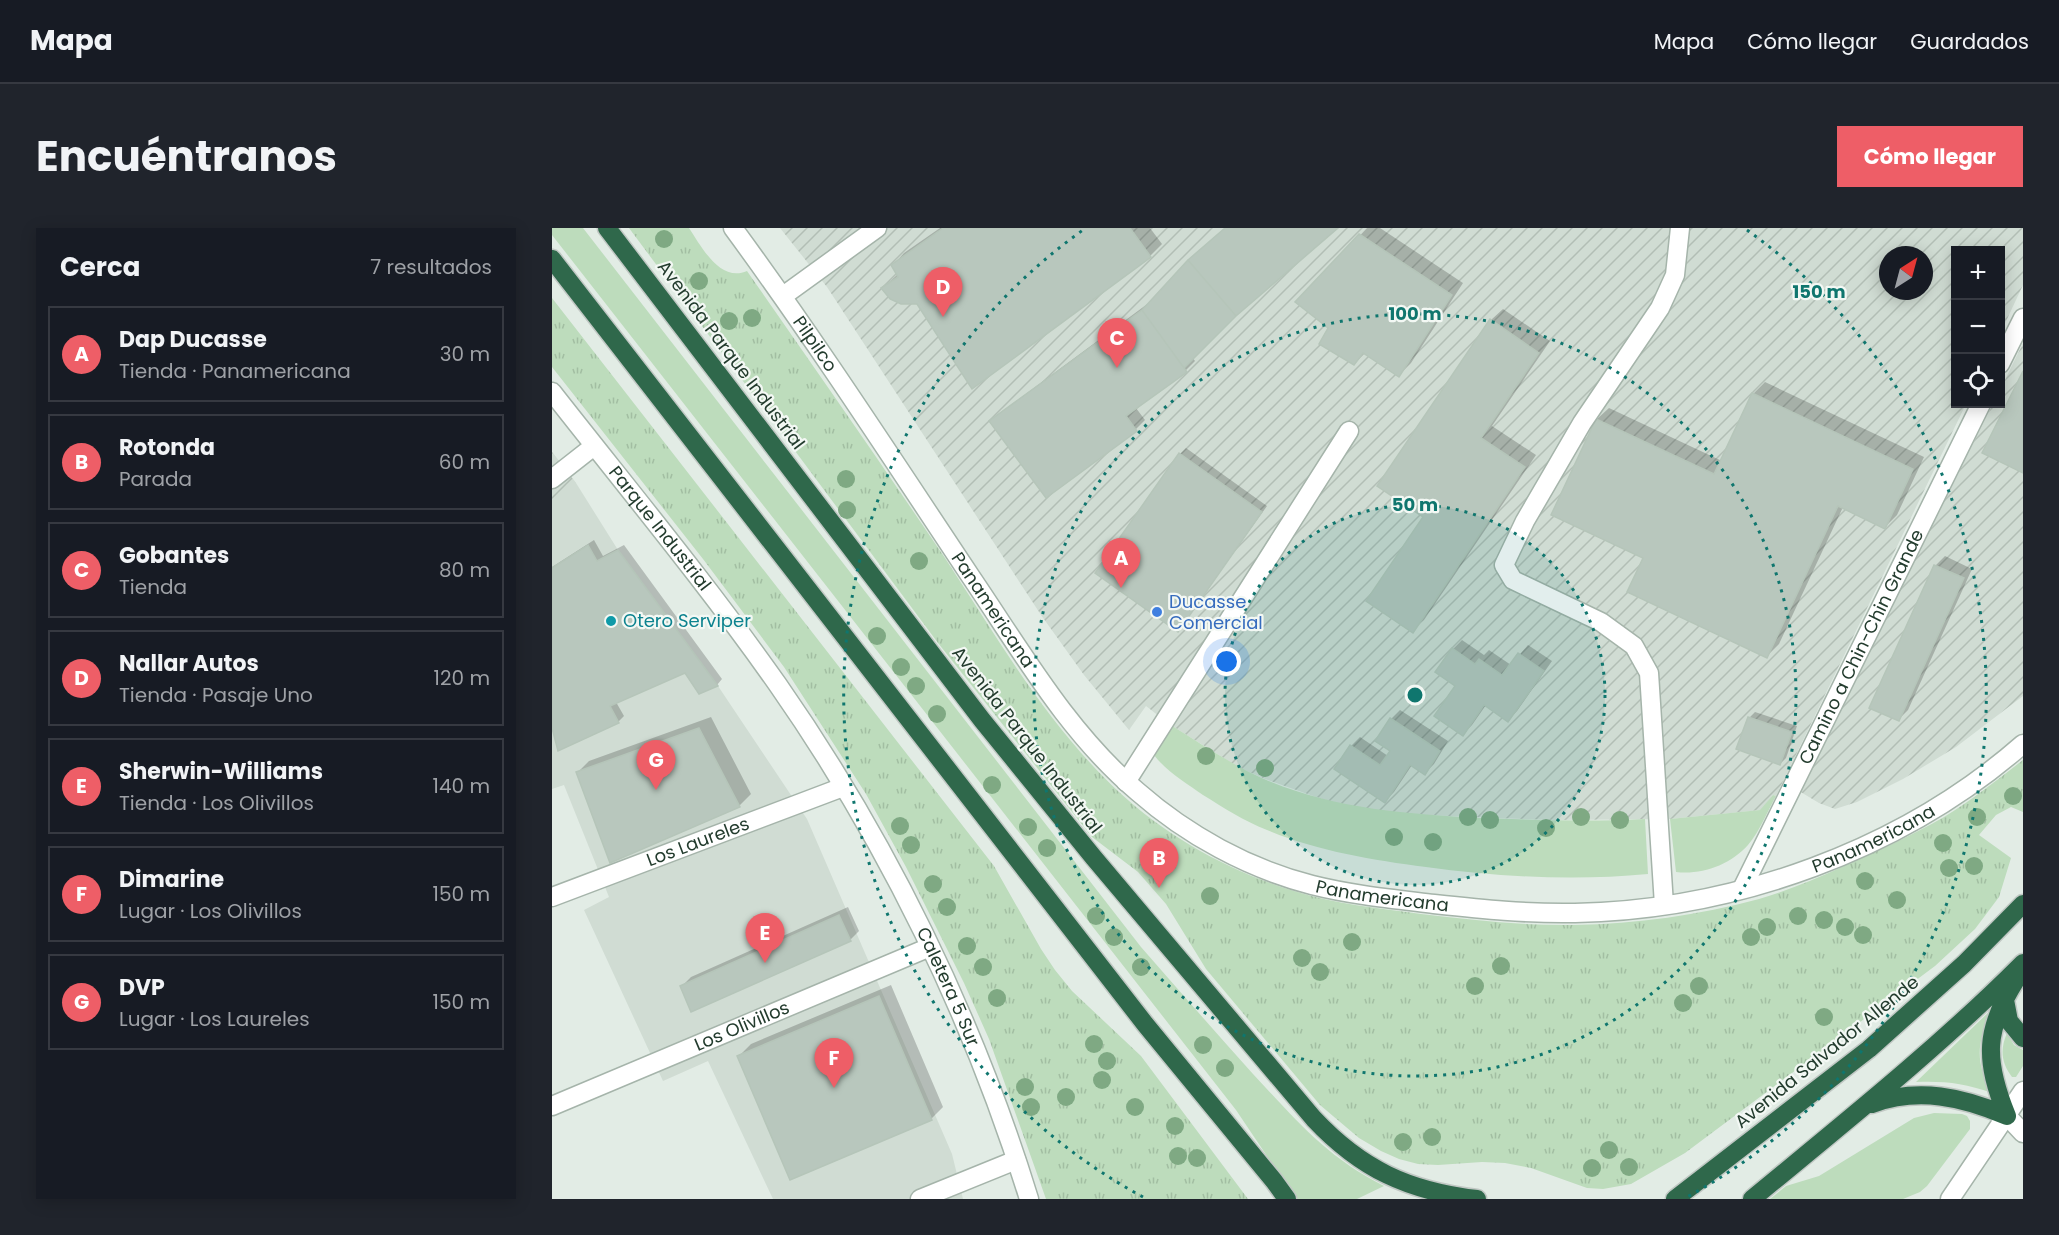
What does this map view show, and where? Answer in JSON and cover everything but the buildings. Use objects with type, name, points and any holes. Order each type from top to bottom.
[{"type":"highway","name":"Avenida Parque Industrial","points":[[607,228],[982,720],[1094,858],[1314,1119],[1350,1153],[1393,1179],[1448,1196],[1477,1199]]},
{"type":"highway","points":[[552,259],[1145,1024],[1287,1199]]},
{"type":"highway","name":"Avenida Salvador Allende","points":[[1675,1199],[1869,1049],[1964,964],[2023,904]]},
{"type":"highway","points":[[1752,1199],[1865,1106],[1982,1004],[2023,963]]},
{"type":"highway","points":[[2007,1116],[1994,1081],[1989,1053],[1995,1021],[2023,970]]},
{"type":"highway","points":[[2005,1000],[2009,1021],[2023,1038]]},
{"type":"highway","points":[[1865,1106],[1899,1096],[1935,1095],[1971,1103],[2007,1116]]},
{"type":"street","name":"Pilpilco","points":[[733,228],[783,296],[895,463]]},
{"type":"street","points":[[783,296],[877,228]]},
{"type":"street","points":[[1664,905],[1649,672],[1634,646],[1601,622],[1513,580],[1504,565],[1525,521],[1582,423],[1660,308],[1675,275],[1680,228]]},
{"type":"street","points":[[2005,356],[2023,318]]},
{"type":"street","name":"Parque Industrial","points":[[552,392],[778,684],[843,787]]},
{"type":"street","name":"Camino a Chin-Chin Grande","points":[[1742,889],[1979,408]]},
{"type":"street","points":[[1126,782],[1349,431]]},
{"type":"street","points":[[552,478],[594,446]]},
{"type":"street","name":"Panamericana","points":[[895,463],[1050,694],[1085,739],[1126,782],[1174,820],[1217,847],[1258,867],[1309,885],[1393,899],[1519,912],[1575,913],[1664,905],[1742,889],[1807,870],[1888,834],[1953,796],[1986,774],[2023,744]]},
{"type":"street","name":"Los Laureles","points":[[552,897],[843,787]]},
{"type":"street","name":"Caletera 5 Sur","points":[[843,787],[886,860],[965,1023],[1029,1199]]},
{"type":"street","name":"Los Olivillos","points":[[552,1106],[930,947]]},
{"type":"street","points":[[1950,1199],[2023,1091]]},
{"type":"street","points":[[2007,1116],[2023,1133]]},
{"type":"street","points":[[920,1199],[1016,1160]]},
{"type":"shaded area","points":[[780,228],[2023,228],[2023,285],[2005,323],[2005,246],[1951,246],[1951,408],[1964,408],[1776,796],[1773,795],[1761,810],[1670,819],[1554,820],[1405,814],[1343,805],[1265,779],[1238,767],[1169,724],[1146,706],[1129,730],[1084,675],[1041,615],[827,287]]},
{"type":"shaded area","points":[[2023,343],[2023,696],[1956,747],[1903,779],[1857,802],[1835,809],[1819,803],[1799,791],[1991,408],[2005,408],[2005,380]]},
{"type":"shaded area","points":[[552,452],[576,483],[618,550],[718,686],[807,819],[952,1154],[963,1199],[773,1199],[708,1061],[663,1081],[584,910],[609,897],[564,785],[552,789]]},
{"type":"shaded area","points":[[552,452],[576,483],[552,502]]},
{"type":"green space","points":[[552,228],[583,228],[1141,947],[1298,1122],[1328,1150],[1363,1175],[1384,1186],[1357,1199],[1296,1199],[1236,1110],[552,235]]},
{"type":"green space","points":[[629,228],[689,228],[712,261],[720,267],[728,272],[747,271],[921,522],[1025,681],[1069,739],[1119,792],[1158,824],[1224,863],[1270,883],[1309,895],[1357,905],[1421,914],[1536,925],[1621,923],[1667,918],[1759,899],[1790,889],[1842,867],[1944,817],[2023,760],[2023,812],[2011,807],[1996,815],[1979,835],[2011,858],[1999,897],[1975,929],[1935,966],[1685,1153],[1631,1184],[1603,1189],[1587,1188],[1531,1168],[1505,1163],[1418,1164],[1381,1151],[1359,1138],[1320,1105],[1206,969],[1166,904],[1138,872],[1092,837],[938,643]]},
{"type":"green space","points":[[552,298],[994,866],[1055,970],[1072,991],[1141,1056],[1248,1199],[1046,1199],[989,1039],[964,983],[906,867],[866,794],[784,667],[703,559],[552,367]]},
{"type":"green space","points":[[1169,724],[1227,760],[1264,779],[1316,797],[1343,803],[1398,812],[1481,818],[1583,821],[1645,819],[1648,874],[1537,877],[1481,873],[1385,861],[1305,844],[1242,818],[1203,795],[1165,767],[1154,755]]},
{"type":"green space","points":[[1773,795],[1776,796],[1760,828],[1741,852],[1715,867],[1696,872],[1676,872],[1670,819],[1760,810]]},
{"type":"green space","points":[[1993,1008],[1984,1031],[1980,1051],[1982,1071],[1992,1093],[1954,1083],[1916,1082]]},
{"type":"green space","points":[[2007,1033],[2014,1045],[2023,1050],[2023,1066],[2016,1077],[2012,1077],[2008,1072],[2004,1061],[2003,1045]]},
{"type":"green space","points":[[1934,1113],[1967,1116],[1970,1129],[1920,1192],[1903,1199],[1770,1199],[1786,1186],[1819,1176],[1914,1118]]},
{"type":"place","name":"Nallar Autos","points":[[943,317]]},
{"type":"place","name":"Gobantes","points":[[1117,368]]},
{"type":"place","name":"Dap Ducasse","points":[[1121,588]]},
{"type":"place","name":"Ducasse Comercial","points":[[1157,612]]},
{"type":"place","name":"Otero Serviper","points":[[611,621]]},
{"type":"place","name":"DVP","points":[[656,790]]},
{"type":"place","name":"Rotonda","points":[[1159,888]]},
{"type":"place","name":"Sherwin-Williams","points":[[765,963]]},
{"type":"place","name":"Dimarine","points":[[834,1088]]}]
